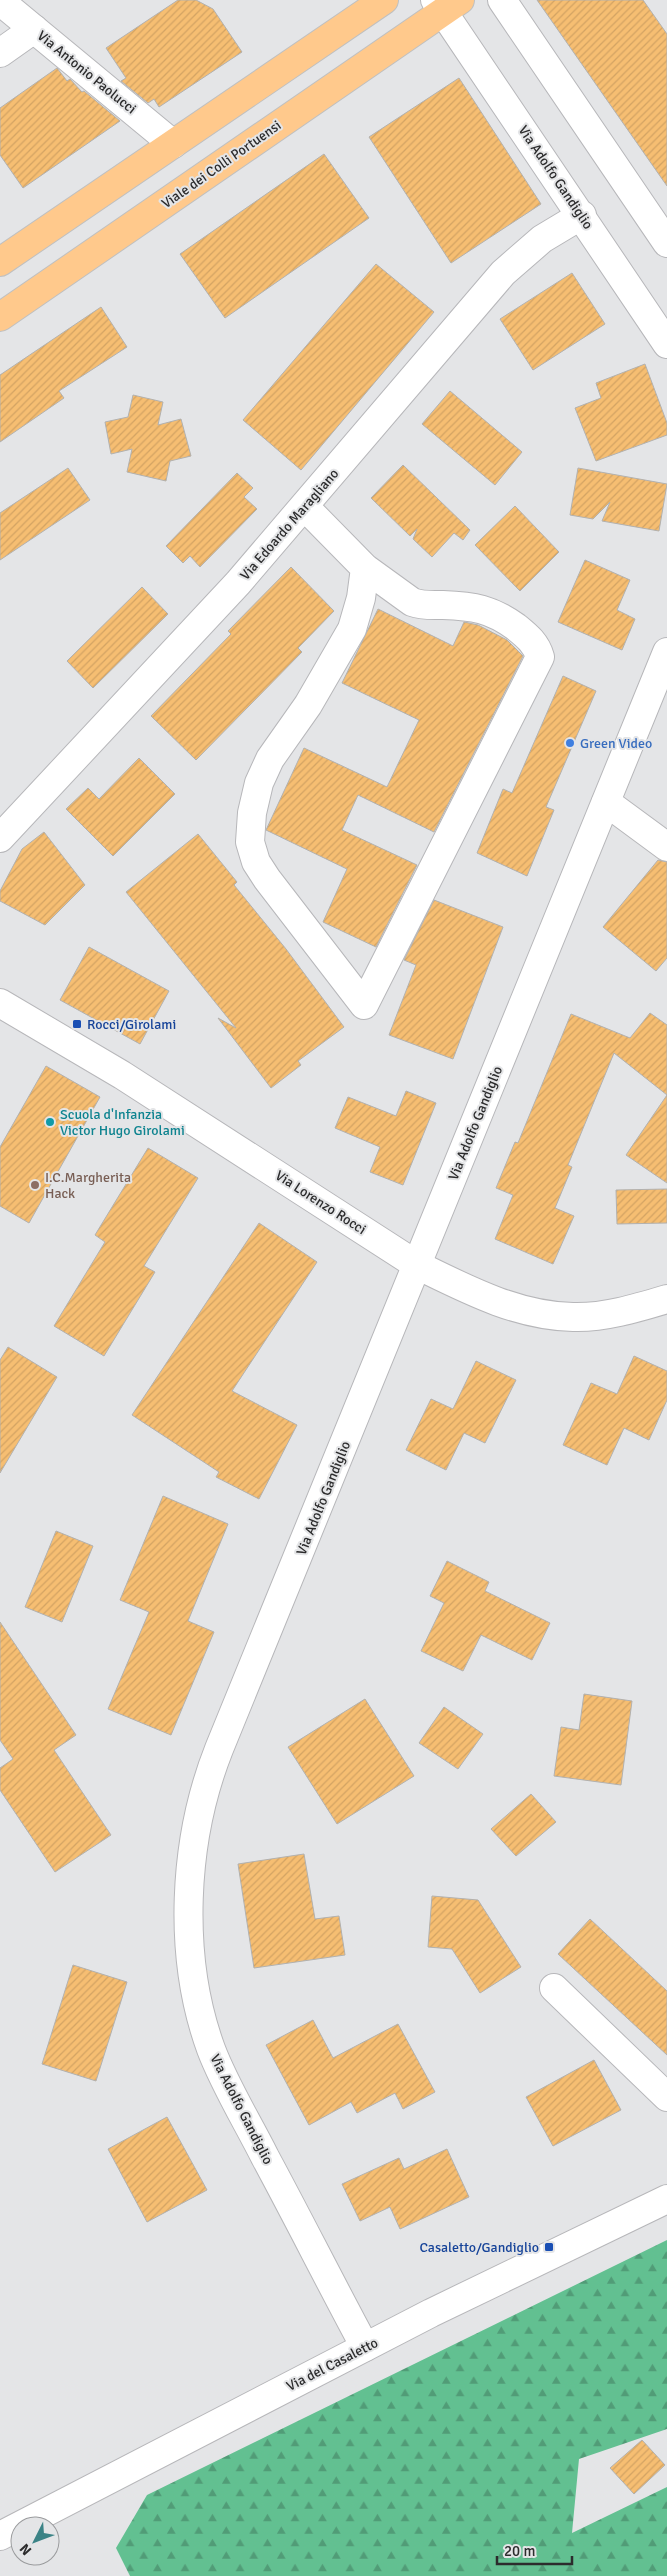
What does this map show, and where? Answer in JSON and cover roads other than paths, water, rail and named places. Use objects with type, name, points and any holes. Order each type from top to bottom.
[{"type":"main road","points":[[0,262],[384,0]]},
{"type":"main road","name":"Viale dei Colli Portuensi","points":[[0,317],[446,4]]},
{"type":"street","points":[[502,0],[667,243]]},
{"type":"street","name":"Via Antonio Paolucci","points":[[0,1],[173,144]]},
{"type":"street","name":"Via Adolfo Gandiglio","points":[[446,4],[582,215],[660,315],[667,344]]},
{"type":"street","points":[[0,53],[34,29]]},
{"type":"street","name":"Via Edoardo Maragliano","points":[[0,838],[238,583],[503,273],[542,239],[582,215]]},
{"type":"street","points":[[304,507],[365,568],[412,602],[421,606],[472,607],[498,614],[530,638],[537,648],[540,657],[364,1005],[267,879],[256,862],[250,842],[252,813],[259,783],[270,759],[308,705],[352,629],[361,598],[365,568]]},
{"type":"street","name":"Via Adolfo Gandiglio","points":[[365,2347],[211,2048],[196,1988],[192,1957],[191,1873],[196,1829],[207,1780],[667,652]]},
{"type":"street","points":[[606,802],[667,847]]},
{"type":"street","name":"Via Lorenzo Rocci","points":[[0,1003],[122,1075],[417,1265],[467,1289],[537,1314],[574,1318],[593,1316],[667,1298]]},
{"type":"street","points":[[554,1988],[667,2097]]},
{"type":"street","name":"Via del Casaletto","points":[[0,2536],[365,2347],[667,2199]]},
{"type":"place","name":"Green Video","points":[[570,743]]},
{"type":"place","name":"Rocci/Girolami","points":[[77,1024]]},
{"type":"place","name":"Scuola d'Infanzia Victor Hugo Girolami","points":[[50,1122]]},
{"type":"place","name":"I.C.Margherita Hack","points":[[35,1185]]},
{"type":"place","name":"Casaletto/Gandiglio","points":[[549,2247]]}]
